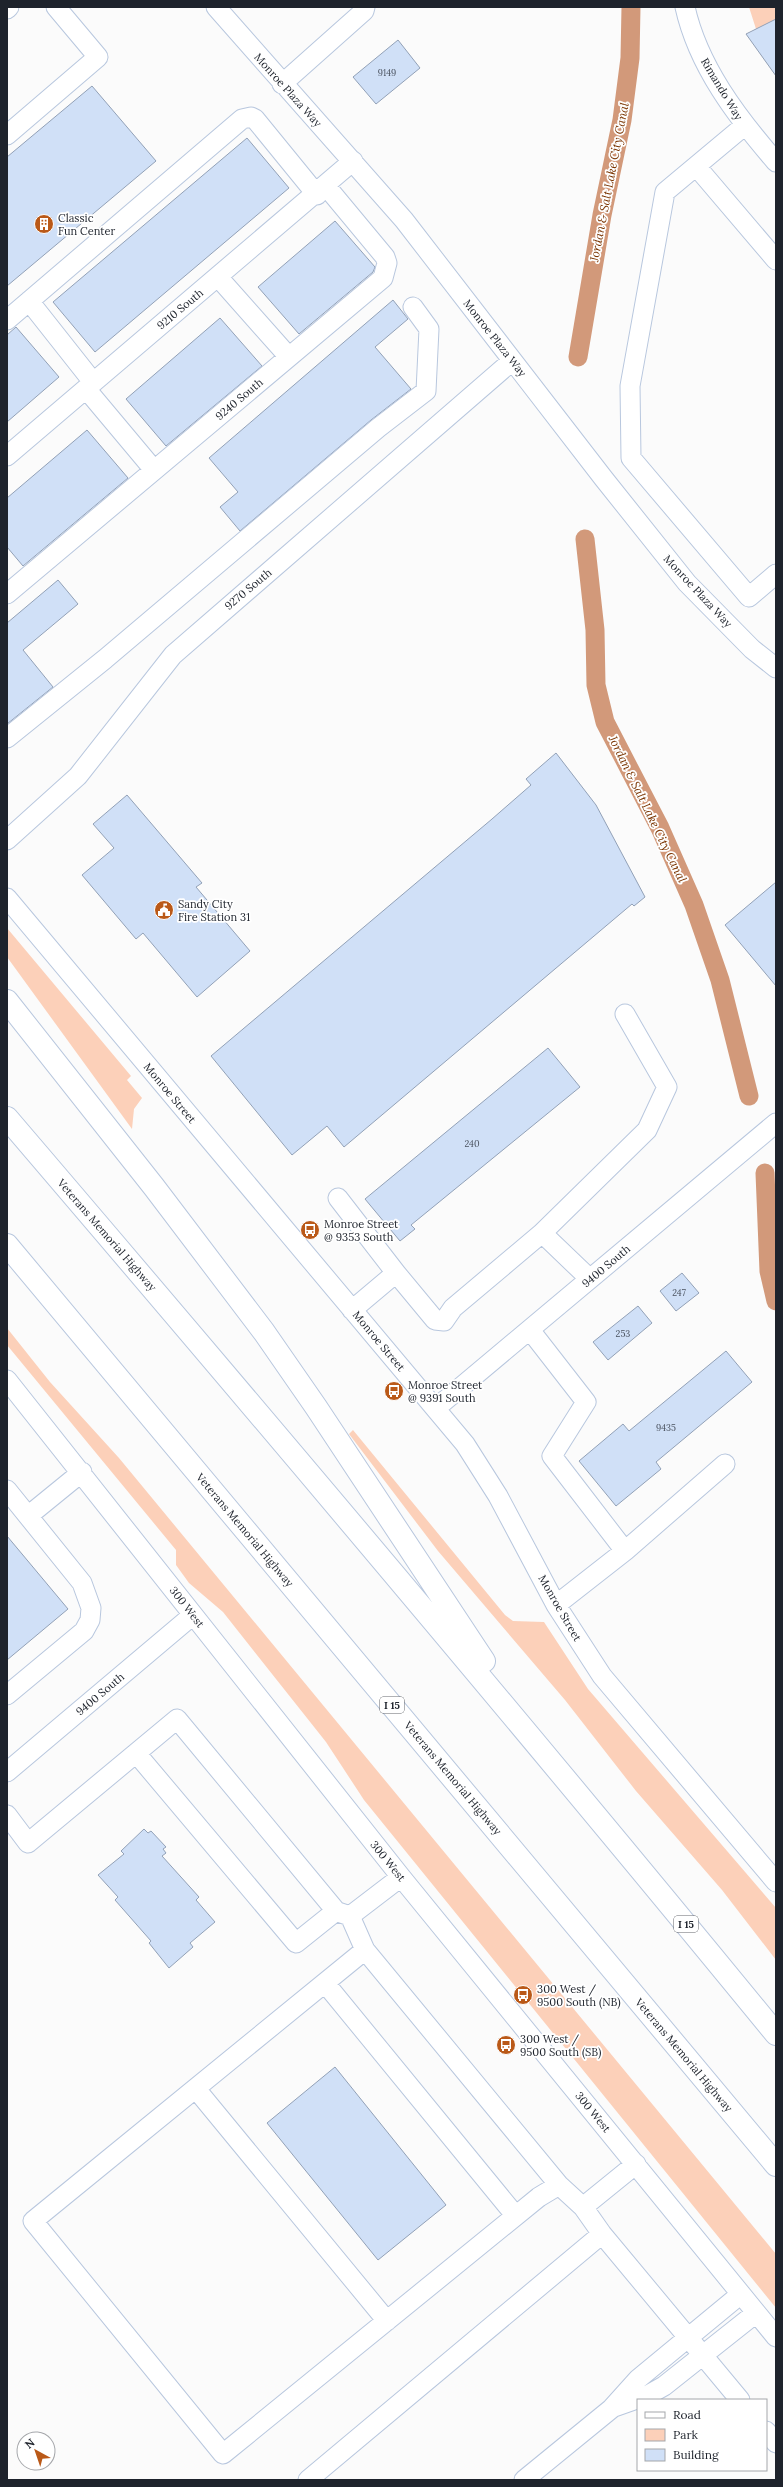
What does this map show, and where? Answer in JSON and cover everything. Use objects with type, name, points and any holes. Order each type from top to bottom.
[{"type":"highway","points":[[7,1001],[182,1223],[264,1332],[320,1413],[473,1646],[596,1814]]},
{"type":"highway","name":"Veterans Memorial Highway","points":[[7,1118],[187,1328],[596,1814],[776,2034]]},
{"type":"highway","name":"Veterans Memorial Highway","points":[[7,1245],[776,2165]]},
{"type":"street","points":[[7,135],[98,57],[56,7]]},
{"type":"street","name":"Monroe Plaza Way","points":[[216,7],[282,84],[353,162],[422,244],[512,361],[688,583],[752,649],[776,668]]},
{"type":"street","points":[[282,84],[364,11],[365,7]]},
{"type":"street","name":"Rimando Way","points":[[685,7],[688,23],[704,61],[744,126],[776,162]]},
{"type":"street","points":[[7,320],[242,119],[247,117],[255,119],[321,190]]},
{"type":"street","points":[[744,126],[665,192],[630,386],[631,458],[749,597],[776,574]]},
{"type":"street","name":"9210 South","points":[[7,456],[353,162]]},
{"type":"street","points":[[696,166],[776,260]]},
{"type":"street","name":"9240 South","points":[[8,590],[383,278],[386,272],[385,257],[321,190]]},
{"type":"street","points":[[218,277],[288,357]]},
{"type":"street","points":[[29,301],[90,386],[154,470]]},
{"type":"street","points":[[7,738],[105,659],[378,428],[426,391],[429,329],[413,307]]},
{"type":"street","name":"9270 South","points":[[7,840],[78,776],[173,655],[512,361]]},
{"type":"street","name":"Monroe Street","points":[[7,898],[465,1444],[498,1496],[556,1605],[602,1676],[627,1708],[776,1882]]},
{"type":"street","points":[[338,1198],[396,1273],[435,1320],[444,1321],[453,1308],[542,1233],[647,1130],[667,1088],[625,1014]]},
{"type":"street","name":"9400 South","points":[[436,1408],[776,1123]]},
{"type":"street","points":[[542,1233],[590,1279]]},
{"type":"street","points":[[352,1310],[396,1273]]},
{"type":"street","points":[[530,1330],[586,1402],[552,1456],[625,1551]]},
{"type":"street","name":"300 West","points":[[7,1380],[82,1472],[193,1615],[401,1877],[776,2337]]},
{"type":"street","points":[[556,1605],[625,1551],[725,1464]]},
{"type":"street","points":[[28,1516],[82,1472]]},
{"type":"street","points":[[7,1490],[82,1583],[88,1595],[90,1620],[84,1631],[7,1695]]},
{"type":"street","name":"9400 South","points":[[7,1772],[193,1615]]},
{"type":"street","points":[[7,1815],[28,1843],[177,1719],[343,1913],[365,1950],[559,2185],[583,2207],[602,2234],[739,2399]]},
{"type":"street","points":[[136,1753],[296,1943],[401,1877]]},
{"type":"street","points":[[365,1950],[33,2221],[223,2454],[516,2215],[559,2185]]},
{"type":"street","points":[[325,1983],[516,2215]]},
{"type":"street","points":[[196,2089],[387,2321]]},
{"type":"street","points":[[583,2207],[636,2164]]},
{"type":"street","points":[[308,2480],[602,2234]]},
{"type":"street","points":[[524,2480],[611,2409],[638,2379],[741,2294]]},
{"type":"street","points":[[637,2399],[664,2386],[756,2312]]},
{"type":"street","points":[[611,2409],[637,2399]]},
{"type":"street","points":[[767,2432],[776,2443]]},
{"type":"green space","points":[[749,7],[776,7],[776,76],[746,34],[756,29]]},
{"type":"green space","points":[[7,928],[131,1076],[127,1080],[142,1098],[134,1109],[132,1129],[7,957]]},
{"type":"green space","points":[[7,1328],[50,1382],[119,1458],[776,2254],[776,2308],[364,1800],[326,1742],[223,1612],[189,1583],[176,1565],[176,1550],[7,1345]]},
{"type":"green space","points":[[353,1430],[505,1615],[513,1621],[544,1622],[588,1689],[776,1908],[776,1960],[722,1890],[636,1791],[565,1700],[438,1551],[349,1434]]},
{"type":"building","points":[[776,19],[776,76],[746,34]]},
{"type":"building","points":[[398,40],[420,68],[376,104],[353,77]]},
{"type":"building","name":"Classic Fun Center","points":[[92,86],[156,161],[7,286],[7,157]]},
{"type":"building","points":[[247,138],[289,188],[95,352],[53,302]]},
{"type":"building","points":[[335,221],[375,267],[373,272],[299,334],[258,287]]},
{"type":"building","points":[[393,300],[408,319],[375,347],[411,389],[371,420],[240,531],[220,507],[238,492],[209,458]]},
{"type":"building","points":[[220,318],[262,366],[166,446],[126,399]]},
{"type":"building","points":[[16,327],[59,377],[7,422],[7,335]]},
{"type":"building","points":[[87,430],[128,478],[23,566],[7,547],[7,498]]},
{"type":"building","points":[[58,580],[78,604],[23,650],[53,687],[7,724],[7,623]]},
{"type":"building","points":[[556,753],[596,805],[645,897],[634,906],[632,904],[344,1147],[327,1126],[292,1155],[211,1056],[531,785],[526,779]]},
{"type":"building","name":"Sandy City Fire Station 31","points":[[127,795],[202,883],[196,887],[250,951],[197,997],[143,933],[136,939],[82,875],[114,848],[93,824]]},
{"type":"building","points":[[776,882],[776,986],[725,925]]},
{"type":"building","points":[[548,1048],[580,1087],[411,1225],[415,1229],[400,1241],[365,1199]]},
{"type":"building","points":[[682,1273],[699,1293],[676,1311],[660,1291]]},
{"type":"building","points":[[638,1306],[652,1323],[608,1360],[593,1342]]},
{"type":"building","points":[[726,1351],[752,1382],[656,1462],[661,1469],[616,1506],[579,1461],[623,1424],[629,1431]]},
{"type":"building","points":[[7,1536],[68,1609],[7,1660]]},
{"type":"building","points":[[144,1829],[148,1833],[151,1831],[166,1847],[163,1849],[166,1853],[162,1856],[199,1897],[196,1900],[215,1922],[190,1943],[193,1947],[169,1968],[149,1943],[151,1941],[115,1900],[118,1897],[98,1875],[124,1854],[121,1851]]},
{"type":"building","points":[[335,2067],[446,2205],[378,2260],[267,2123]]},
{"type":"waterway","name":"Jordan & Salt Lake City Canal","points":[[578,357],[602,215],[622,120],[630,58],[631,7]]},
{"type":"waterway","name":"Jordan & Salt Lake City Canal","points":[[585,539],[595,630],[596,685],[605,722],[660,828],[694,905],[720,980],[749,1096]]},
{"type":"waterway","name":"Jordan & Salt Lake City Canal","points":[[765,1173],[769,1271],[776,1301]]},
{"type":"place","name":"Classic Fun Center","points":[[44,224]]},
{"type":"place","name":"Sandy City Fire Station 31","points":[[164,910]]},
{"type":"place","name":"Monroe Street @ 9353 South","points":[[310,1230]]},
{"type":"place","name":"Monroe Street @ 9391 South","points":[[394,1391]]},
{"type":"place","name":"300 West / 9500 South (NB)","points":[[523,1995]]},
{"type":"place","name":"300 West / 9500 South (SB)","points":[[506,2045]]}]
